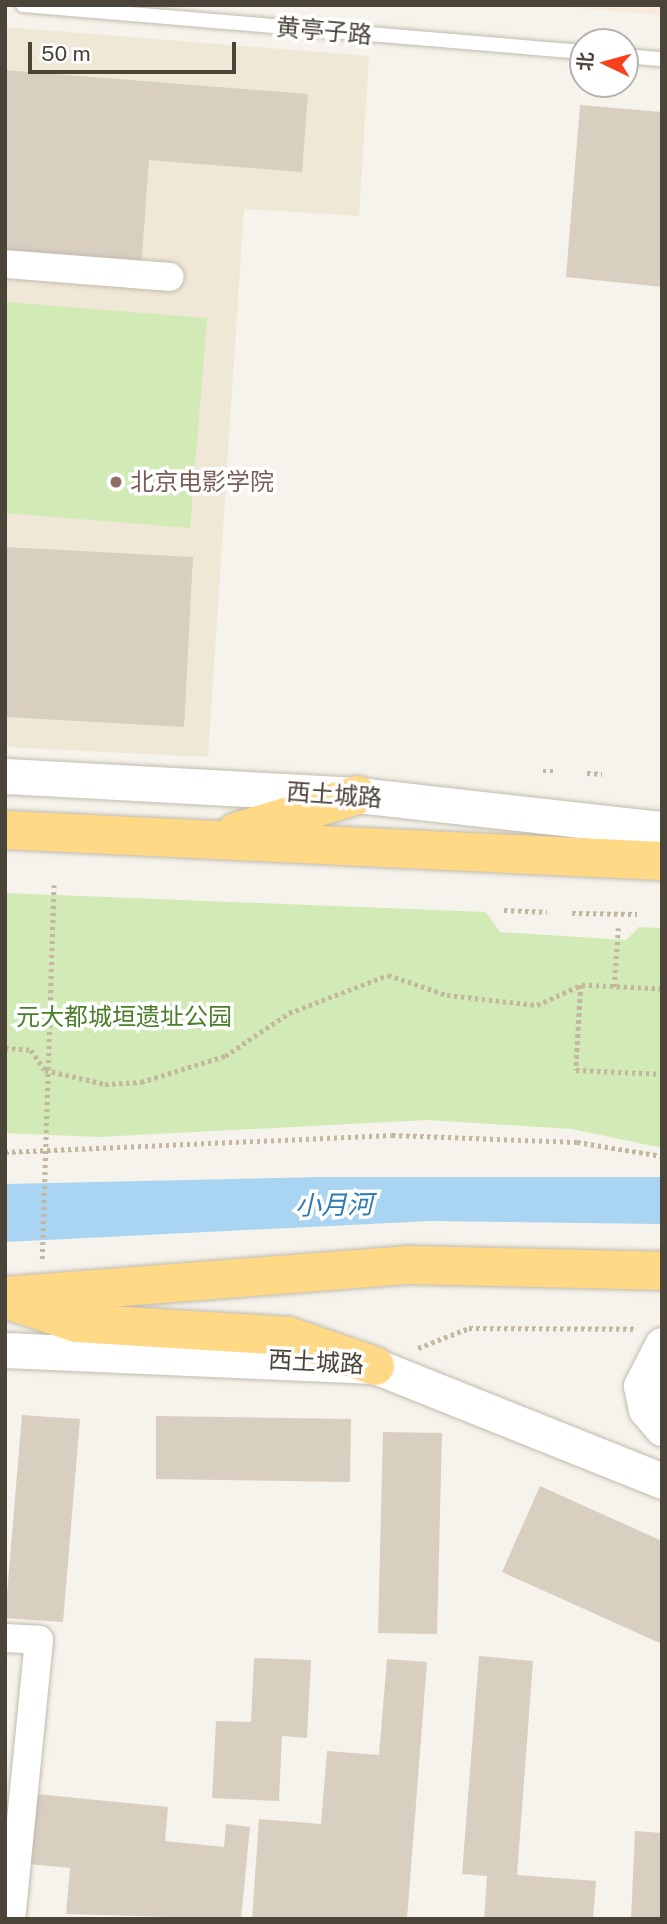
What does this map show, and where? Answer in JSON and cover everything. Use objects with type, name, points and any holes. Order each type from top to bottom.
[{"type":"highway","points":[[210,840],[358,795]]},
{"type":"highway","name":"西土城路","points":[[5,830],[662,862]]},
{"type":"highway","points":[[620,858],[662,841]]},
{"type":"highway","points":[[5,1298],[407,1265],[662,1271]]},
{"type":"highway","points":[[5,1298],[76,1323],[288,1336],[375,1366]]},
{"type":"street","points":[[5,264],[169,277]]},
{"type":"street","name":"西土城路","points":[[5,776],[358,795],[662,829]]},
{"type":"street","points":[[655,1337],[641,1386],[646,1409],[662,1428]]},
{"type":"street","name":"西土城路","points":[[5,1350],[375,1366]]},
{"type":"street","points":[[375,1366],[662,1481]]},
{"type":"street","points":[[5,1638],[39,1640],[12,1797],[11,1919]]},
{"type":"lane","name":"黄亭子路","points":[[23,5],[569,51]]},
{"type":"lane","points":[[639,57],[662,59]]},
{"type":"path","points":[[543,771],[557,771]]},
{"type":"path","points":[[587,773],[602,774]]},
{"type":"path","points":[[42,1259],[46,1166],[44,1070],[54,885]]},
{"type":"path","points":[[504,910],[547,912]]},
{"type":"path","points":[[572,913],[637,914]]},
{"type":"path","points":[[614,987],[618,928]]},
{"type":"path","points":[[5,1048],[31,1051],[44,1070],[105,1084],[141,1082],[225,1056],[289,1013],[388,975],[447,995],[537,1005],[580,985],[662,989]]},
{"type":"path","points":[[580,985],[576,1070],[662,1074]]},
{"type":"path","points":[[5,1152],[392,1135],[578,1142],[662,1156]]},
{"type":"path","name":"西土城路","points":[[375,1366],[469,1328],[655,1337]]},
{"type":"shaded area","points":[[539,5],[662,5],[662,15]]},
{"type":"shaded area","name":"北京电影学院","points":[[5,27],[369,56],[359,216],[244,209],[208,757],[5,747]]},
{"type":"green space","points":[[5,302],[207,318],[190,528],[5,513]]},
{"type":"green space","name":"元大都城垣遗址公园","points":[[5,893],[486,912],[500,932],[626,940],[639,927],[662,928],[662,1148],[572,1129],[427,1120],[98,1137],[5,1133]]},
{"type":"water","name":"小月河","points":[[321,1177],[662,1177],[662,1224],[430,1221],[5,1242],[5,1184]]},
{"type":"building","points":[[5,70],[308,94],[302,172],[149,160],[141,269],[5,258]]},
{"type":"building","points":[[580,105],[662,112],[662,287],[566,277]]},
{"type":"building","points":[[5,547],[193,557],[184,727],[5,717]]},
{"type":"building","points":[[22,1415],[80,1419],[63,1622],[5,1618]]},
{"type":"building","points":[[156,1416],[351,1419],[350,1482],[156,1479]]},
{"type":"building","points":[[383,1432],[442,1433],[437,1634],[378,1633]]},
{"type":"building","points":[[540,1486],[662,1541],[662,1644],[502,1572]]},
{"type":"building","points":[[479,1656],[533,1661],[517,1875],[596,1881],[593,1919],[484,1919],[487,1876],[462,1874]]},
{"type":"building","points":[[254,1658],[311,1660],[307,1738],[282,1736],[279,1801],[212,1798],[216,1721],[251,1722]]},
{"type":"building","points":[[387,1659],[427,1662],[407,1919],[252,1919],[259,1819],[321,1824],[327,1751],[379,1755]]},
{"type":"building","points":[[36,1794],[168,1807],[165,1841],[224,1847],[226,1824],[250,1827],[241,1919],[66,1914],[70,1868],[29,1864]]},
{"type":"building","points":[[635,1831],[662,1833],[662,1919],[631,1919]]},
{"type":"place","name":"北京电影学院","points":[[116,482]]}]
